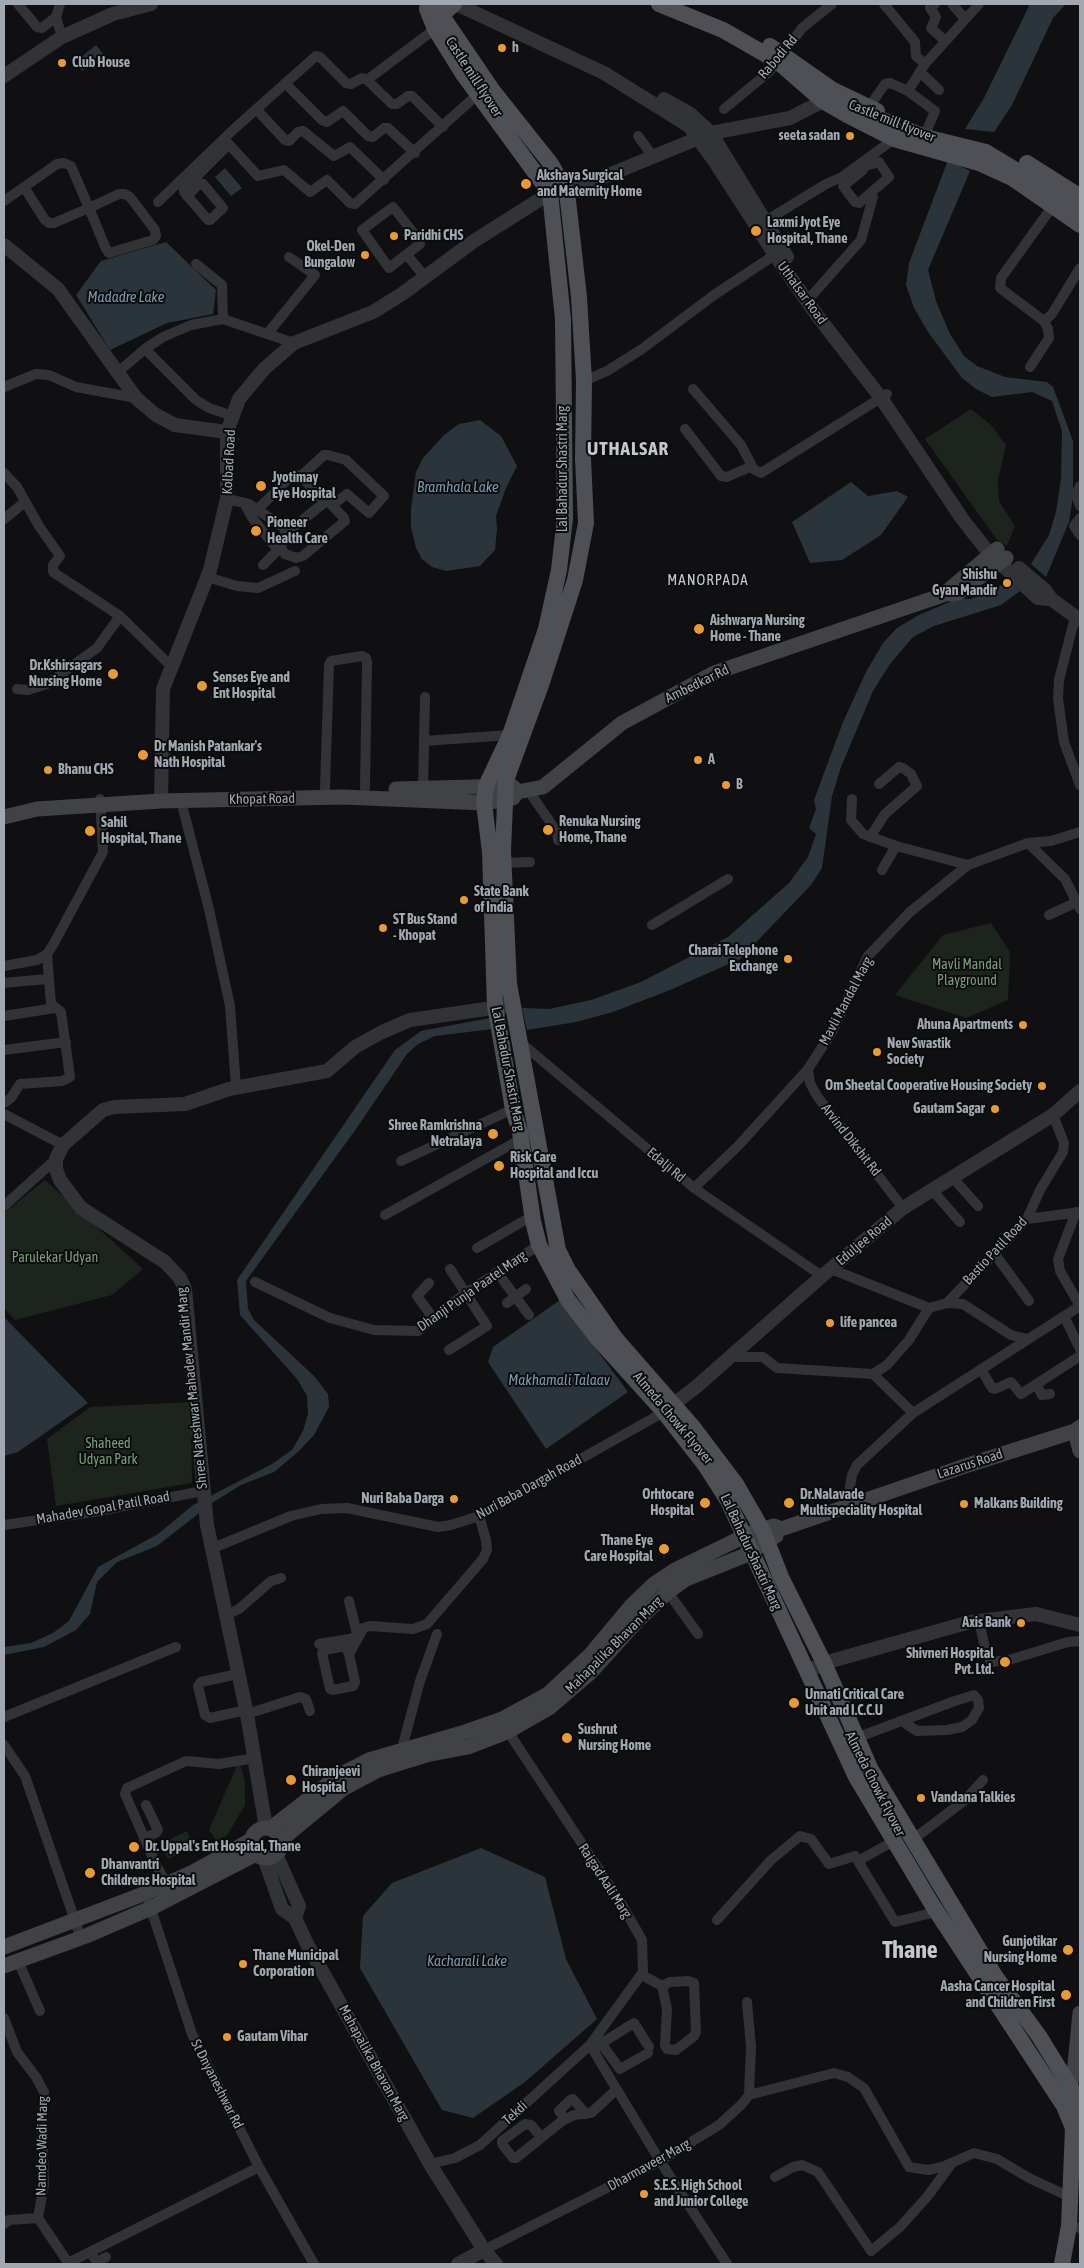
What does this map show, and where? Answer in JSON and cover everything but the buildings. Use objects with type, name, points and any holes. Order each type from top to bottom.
[{"type":"main road","points":[[455,4],[449,10],[429,7],[435,29],[477,95],[550,193]]},
{"type":"main road","points":[[659,4],[723,30],[780,57]]},
{"type":"main road","name":"Castle mill flyover","points":[[670,4],[722,24],[771,52],[840,99],[860,110],[925,137],[986,152],[1066,201]]},
{"type":"main road","points":[[680,4],[730,24],[780,57],[828,96],[894,139],[979,163],[1012,178],[1038,194],[1066,201],[1080,209]]},
{"type":"main road","name":"Lal Bahadur Shastri Marg","points":[[429,7],[550,164],[567,192],[579,297],[577,379],[586,523],[575,580],[514,792],[503,863],[509,984],[558,1250],[568,1270],[616,1339],[668,1408],[728,1501],[807,1672],[995,1976],[1039,2036],[1080,2117]]},
{"type":"main road","name":"Castle mill flyover","points":[[429,7],[488,102],[547,176],[560,199],[566,230],[577,379]]},
{"type":"main road","points":[[828,96],[869,107],[927,130],[992,146],[1051,176],[1080,225]]},
{"type":"main road","name":"Lal Bahadur Shastri Marg","points":[[550,193],[563,319],[565,518],[557,579],[546,630],[510,735],[486,786],[484,803],[490,852],[495,1006],[513,1109],[523,1132],[532,1216],[538,1245],[568,1300],[598,1339],[668,1408],[693,1427],[736,1484],[765,1535],[781,1578],[824,1662],[855,1749],[894,1841],[936,1912],[1024,2047],[1069,2095],[1073,2128],[1075,2201],[1080,2228],[1072,2264]]},
{"type":"main road","points":[[575,580],[570,563],[574,524],[577,379]]},
{"type":"main road","name":"Ambedkar Rd","points":[[514,792],[543,787],[622,723],[714,673],[943,595],[958,593],[998,556]]},
{"type":"main road","points":[[557,579],[570,563]]},
{"type":"main road","name":"Khopat Road","points":[[4,817],[37,808],[100,802],[325,788],[423,789],[486,786],[514,792]]},
{"type":"main road","name":"Khopat Road","points":[[161,797],[181,801],[343,797],[484,803],[514,792]]},
{"type":"main road","name":"Khopat Road","points":[[4,807],[36,800],[100,802]]},
{"type":"main road","points":[[523,1132],[530,1106]]},
{"type":"main road","name":"Almeda Chowk Flyover","points":[[523,1132],[533,1153],[543,1222],[565,1282],[614,1348],[690,1435],[716,1468],[766,1558],[780,1592],[883,1804],[942,1904],[1018,2021],[1024,2047]]},
{"type":"main road","points":[[1078,1429],[1080,1451]]},
{"type":"main road","name":"Lazarus Road","points":[[781,1529],[1078,1429]]},
{"type":"main road","name":"Mahapalika Bhavan Marg","points":[[4,1966],[81,1938],[148,1900],[266,1849],[344,1788],[378,1770],[462,1733],[505,1725],[548,1694],[590,1656],[686,1579],[751,1553],[774,1526],[781,1529]]},
{"type":"main road","name":"Mahapalika Bhavan Marg","points":[[615,1636],[631,1606],[654,1584],[675,1570],[744,1536],[765,1535]]},
{"type":"main road","name":"Mahapalika Bhavan Marg","points":[[266,1849],[257,1831],[268,1828],[338,1776],[369,1760],[401,1752],[424,1749]]},
{"type":"main road","points":[[266,1849],[278,1834],[268,1828]]},
{"type":"main road","name":"Mahapalika Bhavan Marg","points":[[4,1947],[74,1922],[148,1900],[167,1884],[266,1849]]},
{"type":"main road","points":[[1069,2095],[1074,2074],[1080,2014]]},
{"type":"main road","name":"Almeda Chowk Flyover","points":[[1018,2021],[1039,2036]]},
{"type":"main road","name":"Lal Bahadur Shastri Marg","points":[[1062,2264],[1075,2201]]},
{"type":"street","points":[[18,4],[37,27],[42,28],[56,17]]},
{"type":"street","points":[[60,4],[56,17],[62,36]]},
{"type":"street","points":[[4,76],[62,36],[113,14],[150,4]]},
{"type":"street","name":"Uthalsar Road","points":[[455,4],[561,49],[679,114],[761,224],[810,298],[884,396],[925,456],[963,520],[998,556],[1045,590],[1050,599],[1078,619]]},
{"type":"street","points":[[472,4],[561,49]]},
{"type":"street","name":"Rabodi Rd","points":[[724,109],[769,72],[802,28],[832,4]]},
{"type":"street","points":[[884,4],[915,42],[916,56],[922,68],[939,90]]},
{"type":"street","points":[[935,4],[930,8],[936,17],[931,28],[945,41]]},
{"type":"street","points":[[952,4],[965,19]]},
{"type":"street","points":[[908,91],[922,68],[979,4]]},
{"type":"street","points":[[367,80],[435,29]]},
{"type":"street","points":[[187,196],[184,189],[226,142],[256,110],[316,56],[320,57],[346,83],[351,84],[362,78],[367,80],[392,104],[397,104],[408,96],[412,96],[443,127]]},
{"type":"street","points":[[286,83],[322,120],[327,122],[343,111],[368,136],[373,137],[384,128],[388,128],[415,153]]},
{"type":"street","points":[[869,107],[885,84],[890,83],[908,91],[935,110],[927,130]]},
{"type":"street","points":[[226,142],[258,176],[284,170],[310,192],[323,180],[326,180],[350,204],[355,204],[415,153],[477,95]]},
{"type":"street","points":[[550,193],[567,192],[698,141],[711,133],[790,118],[828,96]]},
{"type":"street","points":[[256,110],[285,140],[289,141],[298,132],[303,132],[334,156],[350,147],[384,180]]},
{"type":"street","points":[[679,114],[711,133],[761,224],[826,184],[845,180],[868,163],[894,139]]},
{"type":"street","points":[[638,136],[654,158]]},
{"type":"street","points":[[158,202],[226,142]]},
{"type":"street","points":[[845,180],[844,189],[855,202],[859,203],[889,177],[879,162],[868,163]]},
{"type":"street","points":[[4,200],[57,164],[64,163],[71,166],[88,208],[108,252],[153,240],[156,236],[155,230],[130,196],[125,194],[119,194],[88,208],[54,223],[49,223],[45,220],[24,187]]},
{"type":"street","name":"Kolbad Road","points":[[161,797],[163,689],[207,577],[227,499],[227,432],[239,399],[264,369],[294,343],[373,312],[474,241],[550,193]]},
{"type":"street","points":[[810,298],[861,240],[872,197]]},
{"type":"street","points":[[1030,367],[1049,338],[1048,329],[1044,321],[1004,293],[999,284],[1066,201]]},
{"type":"street","points":[[389,208],[397,210],[419,240],[418,248],[407,255],[389,268],[363,234],[363,227],[389,208]]},
{"type":"street","points":[[4,247],[58,289],[136,398],[156,415],[175,425],[227,432]]},
{"type":"street","points":[[577,379],[607,371],[642,349],[714,295],[779,253]]},
{"type":"street","points":[[407,255],[424,277]]},
{"type":"street","points":[[268,333],[315,276],[289,257]]},
{"type":"street","points":[[196,264],[222,285],[223,319]]},
{"type":"street","points":[[1044,321],[1052,314],[1080,268]]},
{"type":"street","points":[[118,372],[145,349],[163,337],[191,325],[223,319],[294,343]]},
{"type":"street","points":[[145,349],[196,400],[209,408],[233,416]]},
{"type":"street","points":[[4,387],[36,374],[49,375],[76,387],[136,398]]},
{"type":"street","points":[[693,389],[741,445],[753,469],[761,473],[884,396]]},
{"type":"street","points":[[685,429],[721,476],[727,478],[752,466]]},
{"type":"street","points":[[227,499],[244,503],[258,510],[286,529],[294,527],[328,504],[348,494],[369,513],[384,496],[346,460],[335,456],[324,455],[301,476]]},
{"type":"street","points":[[4,473],[17,487],[60,556],[53,565],[53,572],[120,616],[171,666]]},
{"type":"street","points":[[258,510],[290,477],[295,475],[301,476],[345,522],[303,556],[289,557],[281,548],[286,529]]},
{"type":"street","points":[[1080,486],[1076,494],[1080,506]]},
{"type":"street","points":[[4,519],[26,502]]},
{"type":"street","points":[[244,503],[253,519],[278,550],[264,565]]},
{"type":"street","points":[[1080,518],[1074,526],[1080,535]]},
{"type":"street","points":[[207,577],[237,586],[258,588],[295,571]]},
{"type":"street","points":[[17,689],[28,690],[47,684],[98,648],[120,616]]},
{"type":"street","points":[[1078,619],[1059,680],[1058,698],[1064,742],[1080,786]]},
{"type":"street","points":[[325,788],[329,665],[331,661],[362,656],[366,658],[367,662],[365,788]]},
{"type":"street","points":[[423,789],[425,697]]},
{"type":"street","points":[[424,740],[510,735]]},
{"type":"street","points":[[870,837],[885,814],[917,786],[911,774],[903,768],[899,768],[880,784]]},
{"type":"street","points":[[514,792],[557,832],[558,840]]},
{"type":"street","points":[[852,799],[851,820],[863,834],[896,846],[968,865]]},
{"type":"street","points":[[181,801],[209,909],[230,1006],[236,1088]]},
{"type":"street","points":[[4,1103],[12,1098],[20,1084],[62,1081],[70,1077],[61,1012],[51,1004],[47,979],[47,954],[103,852],[100,802]]},
{"type":"street","name":"Mavli Mandal Marg","points":[[694,1188],[738,1146],[808,1069],[832,1032],[868,956],[910,912],[968,865],[1028,843],[1051,841],[1080,832]]},
{"type":"street","points":[[1028,843],[1065,879],[1079,906],[1049,915]]},
{"type":"street","points":[[882,870],[896,846]]},
{"type":"street","points":[[503,863],[530,862]]},
{"type":"street","points":[[652,925],[728,879]]},
{"type":"street","points":[[4,966],[24,964],[47,954]]},
{"type":"street","points":[[4,983],[47,979]]},
{"type":"street","points":[[4,1206],[56,1159],[63,1145],[103,1110],[114,1107],[185,1104],[236,1088],[326,1072],[355,1047],[382,1032],[410,1020],[513,1004]]},
{"type":"street","points":[[4,1016],[55,1008]]},
{"type":"street","points":[[4,1050],[66,1042]]},
{"type":"street","name":"Edalji Rd","points":[[520,1042],[694,1188],[826,1272],[929,1308]]},
{"type":"street","name":"Arvind Dikshit Rd","points":[[808,1069],[810,1083],[817,1096],[903,1208]]},
{"type":"street","name":"Eduljee Road","points":[[668,1408],[696,1388],[826,1272],[903,1208],[1053,1116],[1080,1091]]},
{"type":"street","points":[[401,1161],[513,1109]]},
{"type":"street","points":[[4,1115],[63,1145]]},
{"type":"street","name":"Bastio Patil Road","points":[[946,1302],[1027,1219],[1040,1190],[1063,1152],[1064,1143],[1053,1116]]},
{"type":"street","points":[[385,1216],[523,1132]]},
{"type":"street","name":"Shree Nateshwar Mahadev Mandir Marg","points":[[56,1159],[56,1169],[60,1180],[81,1208],[165,1262],[180,1278],[185,1289],[203,1491],[268,1828]]},
{"type":"street","points":[[952,1177],[978,1206]]},
{"type":"street","points":[[932,1190],[960,1222]]},
{"type":"street","points":[[1027,1219],[1078,1212]]},
{"type":"street","points":[[847,1506],[852,1474],[857,1465],[914,1414],[1026,1339],[1080,1306],[1060,1271],[1058,1259],[1078,1212]]},
{"type":"street","points":[[477,1248],[532,1216]]},
{"type":"street","name":"Dhanji Punja Paatel Marg","points":[[255,1282],[330,1318],[374,1330],[418,1331],[467,1292],[538,1245]]},
{"type":"street","points":[[994,1253],[1029,1301]]},
{"type":"street","points":[[449,1350],[487,1326],[467,1292],[450,1269]]},
{"type":"street","points":[[497,1272],[530,1315]]},
{"type":"street","points":[[429,1283],[417,1296],[434,1319]]},
{"type":"street","points":[[507,1303],[526,1289]]},
{"type":"street","points":[[731,1357],[763,1357],[777,1368],[873,1374],[887,1365],[909,1340],[929,1308],[946,1302],[963,1304],[1011,1335],[1026,1339]]},
{"type":"street","points":[[1064,1316],[1080,1349]]},
{"type":"street","points":[[981,1369],[992,1388],[995,1389],[1011,1382],[1021,1394],[1080,1356]]},
{"type":"street","points":[[873,1374],[914,1414]]},
{"type":"street","points":[[1036,1384],[1042,1395],[1050,1394]]},
{"type":"street","name":"Nuri Baba Dargah Road","points":[[213,1548],[291,1516],[321,1509],[347,1508],[438,1527],[479,1516],[668,1408]]},
{"type":"street","name":"Mahadev Gopal Patil Road","points":[[4,1525],[93,1512],[203,1491]]},
{"type":"street","points":[[319,1644],[355,1638],[360,1629],[370,1626],[413,1629],[427,1624],[483,1559],[487,1550],[479,1516]]},
{"type":"street","points":[[226,1615],[239,1608],[270,1581],[281,1578]]},
{"type":"street","points":[[668,1592],[698,1634]]},
{"type":"street","points":[[349,1601],[360,1629],[349,1654],[355,1682],[343,1688],[330,1689],[322,1653],[325,1650],[344,1646],[349,1654]]},
{"type":"street","points":[[807,1672],[824,1662],[979,1621],[1036,1614],[1080,1625]]},
{"type":"street","points":[[979,1621],[986,1652],[991,1662],[1009,1660],[1068,1642],[1080,1642]]},
{"type":"street","points":[[401,1752],[420,1681],[437,1634]]},
{"type":"street","points":[[4,1717],[176,1647]]},
{"type":"street","points":[[238,1674],[201,1682],[198,1686],[205,1715],[210,1718],[246,1712],[300,1697],[306,1699],[310,1711]]},
{"type":"street","points":[[855,1749],[902,1721],[974,1695],[978,1700],[979,1708],[972,1720],[962,1727],[947,1730],[917,1731],[902,1721]]},
{"type":"street","name":"Raigad Aali Marg","points":[[505,1725],[621,1902],[642,1940],[642,1975]]},
{"type":"street","points":[[4,1745],[25,1776],[81,1938]]},
{"type":"street","points":[[167,1884],[125,1794],[127,1788],[186,1761],[219,1764],[256,1758]]},
{"type":"street","points":[[912,1841],[965,1800],[983,1780]]},
{"type":"street","points":[[136,1820],[148,1809],[158,1830],[156,1833],[144,1838]]},
{"type":"street","points":[[717,1920],[771,1860],[800,1836],[811,1839],[829,1864],[853,1855],[895,1922],[936,1912]]},
{"type":"street","points":[[858,1861],[894,1841]]},
{"type":"street","name":"Mahapalika Bhavan Marg","points":[[266,1849],[299,1906],[295,1918],[308,1946],[430,2164],[484,2250],[496,2264]]},
{"type":"street","name":"St Dnyaneshwar Rd","points":[[148,1900],[192,2034],[258,2167],[314,2264]]},
{"type":"street","points":[[18,1961],[40,2011]]},
{"type":"street","points":[[590,2045],[642,1975],[662,1986],[667,2009],[664,2045],[667,2049],[676,2050],[694,2036],[696,2032],[694,1983],[688,1980],[670,1982],[662,1986]]},
{"type":"street","points":[[747,2002],[751,2047],[749,2095],[834,2073],[848,2077],[864,2088],[909,2166],[928,2170],[974,2154],[997,2159],[1029,2178],[1075,2201]]},
{"type":"street","name":"Namdeo Wadi Marg","points":[[4,2018],[18,2052],[44,2092],[42,2118],[44,2184],[38,2218]]},
{"type":"street","points":[[590,2045],[603,2046],[620,2069],[649,2050],[634,2023],[605,2042],[603,2046]]},
{"type":"street","points":[[590,2045],[660,2161],[727,2264]]},
{"type":"street","name":"Tekdi","points":[[430,2164],[455,2158],[480,2145],[590,2045]]},
{"type":"street","points":[[541,2137],[565,2119],[574,2115],[591,2113],[616,2090]]},
{"type":"street","name":"Dharmaveer Marg","points":[[458,2264],[660,2161],[719,2126],[749,2095]]},
{"type":"street","points":[[565,2119],[558,2111],[573,2099],[586,2114]]},
{"type":"street","points":[[775,2177],[793,2167],[802,2165],[818,2172],[871,2251],[900,2227],[927,2197],[953,2162]]},
{"type":"street","points":[[4,2224],[9,2220],[38,2218],[69,2263],[258,2167]]},
{"type":"street","points":[[90,2252],[99,2261]]},
{"type":"green space","points":[[971,409],[991,425],[1006,445],[998,480],[999,501],[1015,526],[1007,546],[997,540],[925,439]]},
{"type":"green space","name":"Mavli Mandal Playground","points":[[991,923],[1010,952],[1008,1000],[966,1018],[895,995],[943,935]]},
{"type":"green space","name":"Parulekar Udyan","points":[[45,1180],[143,1269],[112,1295],[15,1320],[4,1308],[4,1213]]},
{"type":"green space","name":"Shaheed Udyan Park","points":[[191,1402],[192,1483],[56,1506],[47,1439],[90,1407]]},
{"type":"green space","points":[[239,1761],[245,1781],[245,1805],[228,1834],[217,1842],[209,1830]]},
{"type":"green space","points":[[187,1831],[194,1846],[168,1859],[160,1844]]},
{"type":"water","points":[[1030,4],[1066,4],[1053,18],[1012,105],[994,132],[965,129],[984,98]]},
{"type":"water","points":[[96,45],[103,54],[82,71],[75,62]]},
{"type":"water","points":[[948,160],[970,171],[928,270],[936,301],[950,334],[964,356],[977,366],[1005,377],[1047,382],[1053,387],[1073,441],[1073,497],[1069,522],[1046,577],[1031,564],[1049,535],[1056,512],[1061,479],[1062,431],[1052,401],[1032,392],[992,397],[976,389],[962,378],[928,332],[914,308],[906,285],[909,263]]},
{"type":"water","points":[[225,168],[242,188],[231,196],[215,177]]},
{"type":"water","name":"Madadre Lake","points":[[166,242],[216,290],[213,314],[167,323],[110,350],[76,295],[101,261]]},
{"type":"water","name":"Bramhala Lake","points":[[480,420],[501,436],[517,466],[506,488],[496,516],[495,550],[480,566],[446,571],[432,567],[422,559],[416,548],[411,527],[411,509],[416,472],[423,458],[444,435],[459,424]]},
{"type":"water","points":[[851,482],[868,496],[897,491],[908,497],[881,535],[842,560],[810,563],[792,522]]},
{"type":"water","points":[[1009,581],[1020,591],[1001,605],[934,626],[913,637],[890,664],[873,691],[841,767],[832,796],[822,868],[811,885],[740,959],[670,990],[613,1012],[576,1022],[527,1030],[522,1008],[549,1009],[591,1000],[641,982],[728,937],[789,883],[808,857],[816,834],[809,828],[816,809],[814,800],[843,722],[866,672],[883,643],[897,628],[919,615],[959,598],[970,599],[982,595]]},
{"type":"water","points":[[490,1018],[493,1029],[435,1036],[418,1044],[407,1054],[356,1129],[246,1281],[248,1309],[254,1320],[314,1376],[328,1394],[329,1407],[314,1435],[298,1452],[274,1472],[241,1485],[212,1503],[157,1546],[117,1562],[97,1582],[90,1614],[76,1630],[44,1647],[4,1655],[4,1647],[31,1643],[53,1633],[69,1621],[98,1567],[158,1534],[193,1505],[272,1464],[292,1450],[303,1431],[308,1414],[307,1396],[297,1379],[240,1315],[237,1280],[395,1050],[421,1031]]},
{"type":"water","name":"Makhamali Talaav","points":[[560,1300],[628,1392],[546,1449],[488,1362],[493,1347]]},
{"type":"water","points":[[4,1317],[88,1403],[18,1452],[4,1456]]},
{"type":"water","name":"Kacharali Lake","points":[[481,1848],[545,1877],[566,1959],[597,2019],[525,2082],[473,2118],[442,2110],[360,1968],[363,1916],[392,1883]]},
{"type":"place","name":"h","points":[[502,48]]},
{"type":"place","name":"Club House","points":[[62,63]]},
{"type":"place","name":"seeta sadan","points":[[850,136]]},
{"type":"place","name":"Akshaya Surgical and Maternity Home","points":[[526,184]]},
{"type":"place","name":"Laxmi Jyot Eye Hospital, Thane","points":[[756,231]]},
{"type":"place","name":"Paridhi CHS","points":[[394,236]]},
{"type":"place","name":"Okel-Den Bungalow","points":[[365,255]]},
{"type":"place","name":"Jyotimay Eye Hospital","points":[[261,486]]},
{"type":"place","name":"Pioneer Health Care","points":[[256,531]]},
{"type":"place","name":"Shishu Gyan Mandir","points":[[1007,583]]},
{"type":"place","name":"Aishwarya Nursing Home - Thane","points":[[699,629]]},
{"type":"place","name":"Dr.Kshirsagars Nursing Home","points":[[113,674]]},
{"type":"place","name":"Senses Eye and Ent Hospital","points":[[202,686]]},
{"type":"place","name":"Dr Manish Patankar's Nath Hospital","points":[[143,755]]},
{"type":"place","name":"A","points":[[698,760]]},
{"type":"place","name":"Bhanu CHS","points":[[48,770]]},
{"type":"place","name":"B","points":[[726,785]]},
{"type":"place","name":"Renuka Nursing Home, Thane","points":[[548,830]]},
{"type":"place","name":"Sahil Hospital, Thane","points":[[90,831]]},
{"type":"place","name":"State Bank of India","points":[[464,900]]},
{"type":"place","name":"ST Bus Stand - Khopat","points":[[383,928]]},
{"type":"place","name":"Charai Telephone Exchange","points":[[788,959]]},
{"type":"place","name":"Ahuna Apartments","points":[[1023,1025]]},
{"type":"place","name":"New Swastik Society","points":[[877,1052]]},
{"type":"place","name":"Om Sheetal Cooperative Housing Society","points":[[1042,1086]]},
{"type":"place","name":"Gautam Sagar","points":[[995,1109]]},
{"type":"place","name":"Shree Ramkrishna Netralaya","points":[[493,1134]]},
{"type":"place","name":"Risk Care Hospital and Iccu","points":[[499,1166]]},
{"type":"place","name":"life pancea","points":[[830,1323]]},
{"type":"place","name":"Nuri Baba Darga","points":[[454,1499]]},
{"type":"place","name":"Orhtocare Hospital","points":[[705,1503]]},
{"type":"place","name":"Dr.Nalavade Multispeciality Hospital","points":[[789,1503]]},
{"type":"place","name":"Malkans Building","points":[[964,1504]]},
{"type":"place","name":"Thane Eye Care Hospital","points":[[664,1549]]},
{"type":"place","name":"Axis Bank","points":[[1021,1623]]},
{"type":"place","name":"Shivneri Hospital Pvt. Ltd.","points":[[1005,1662]]},
{"type":"place","name":"Unnati Critical Care Unit and I.C.C.U","points":[[794,1703]]},
{"type":"place","name":"Sushrut Nursing Home","points":[[567,1738]]},
{"type":"place","name":"Chiranjeevi Hospital","points":[[291,1780]]},
{"type":"place","name":"Vandana Talkies","points":[[921,1798]]},
{"type":"place","name":"Dr. Uppal's Ent Hospital, Thane","points":[[134,1847]]},
{"type":"place","name":"Dhanvantri Childrens Hospital","points":[[90,1873]]},
{"type":"place","name":"Gunjotikar Nursing Home","points":[[1068,1950]]},
{"type":"place","name":"Thane Municipal Corporation","points":[[243,1964]]},
{"type":"place","name":"Aasha Cancer Hospital and Children First","points":[[1066,1995]]},
{"type":"place","name":"Gautam Vihar","points":[[227,2037]]},
{"type":"place","name":"S.E.S. High School and Junior College","points":[[644,2194]]},
{"type":"district","name":"UTHALSAR","points":[[628,449]]},
{"type":"district","name":"MANORPADA","points":[[708,580]]},
{"type":"district","name":"Thane","points":[[910,1950]]}]
